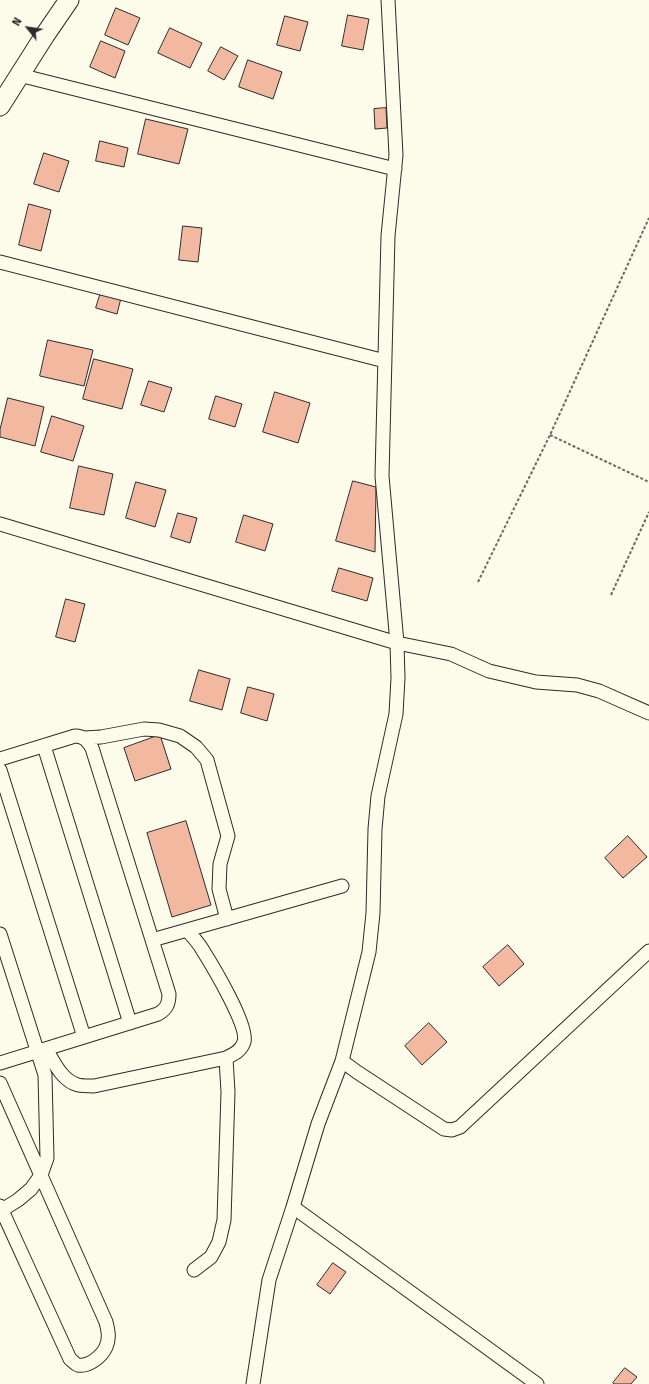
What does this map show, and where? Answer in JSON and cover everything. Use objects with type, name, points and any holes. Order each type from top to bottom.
[{"type":"highway","points":[[0,106],[69,0]]},
{"type":"street","points":[[253,1384],[269,1280],[318,1124],[342,1061],[369,952],[373,912],[375,829],[378,796],[396,714],[398,678],[397,643],[382,476],[388,236],[396,155],[388,0]]},
{"type":"street","points":[[19,75],[395,169]]},
{"type":"street","points":[[0,262],[385,362]]},
{"type":"street","points":[[0,524],[397,643],[451,654],[489,671],[536,682],[577,686],[599,691],[649,713]]},
{"type":"street","points":[[0,759],[75,736],[84,738],[101,737],[144,729],[160,730],[180,736],[196,747],[207,760],[228,836],[220,864],[219,889],[227,919]]},
{"type":"street","points":[[0,1064],[158,1014],[164,1011],[168,1006],[169,994],[92,748],[88,741],[84,738]]},
{"type":"street","points":[[44,746],[130,1023]]},
{"type":"street","points":[[0,770],[84,1037]]},
{"type":"street","points":[[152,940],[342,886]]},
{"type":"street","points":[[42,1050],[66,1078],[77,1084],[94,1086],[226,1058],[239,1052],[244,1041],[243,1028],[232,1001],[202,948],[187,930]]},
{"type":"street","points":[[0,934],[42,1050],[45,1076],[47,1158],[41,1175],[31,1189],[18,1200],[1,1208],[70,1359],[77,1364],[86,1364],[98,1358],[106,1347],[109,1334],[106,1322],[41,1175],[0,1083]]},
{"type":"street","points":[[342,1061],[444,1129],[452,1130],[460,1127],[649,951]]},
{"type":"street","points":[[194,1270],[211,1257],[219,1242],[224,1220],[228,1092],[226,1058]]},
{"type":"street","points":[[293,1207],[537,1384]]},
{"type":"path","points":[[478,582],[550,435],[649,218]]},
{"type":"path","points":[[550,435],[649,482]]},
{"type":"path","points":[[611,595],[649,512]]},
{"type":"building","points":[[116,8],[140,18],[128,45],[105,35]]},
{"type":"building","points":[[348,15],[369,19],[363,50],[342,46]]},
{"type":"building","points":[[285,16],[308,22],[300,51],[277,45]]},
{"type":"building","points":[[170,28],[202,43],[190,68],[158,53]]},
{"type":"building","points":[[101,41],[125,51],[115,78],[90,67]]},
{"type":"building","points":[[221,47],[238,56],[224,80],[208,71]]},
{"type":"building","points":[[248,60],[282,72],[273,99],[239,87]]},
{"type":"building","points":[[386,108],[387,128],[375,129],[374,109]]},
{"type":"building","points":[[146,119],[188,129],[179,164],[138,154]]},
{"type":"building","points":[[100,141],[128,148],[124,167],[96,161]]},
{"type":"building","points":[[44,153],[69,161],[59,192],[34,184]]},
{"type":"building","points":[[29,204],[51,210],[41,251],[19,245]]},
{"type":"building","points":[[183,226],[202,228],[198,262],[179,260]]},
{"type":"building","points":[[101,292],[121,298],[117,314],[96,308]]},
{"type":"building","points":[[48,340],[93,350],[84,386],[40,376]]},
{"type":"building","points":[[94,359],[133,369],[122,409],[83,399]]},
{"type":"building","points":[[149,381],[172,388],[164,412],[141,405]]},
{"type":"building","points":[[275,392],[310,403],[298,443],[263,432]]},
{"type":"building","points":[[216,396],[242,404],[235,427],[209,419]]},
{"type":"building","points":[[8,398],[44,407],[35,446],[0,437],[0,430]]},
{"type":"building","points":[[52,416],[84,426],[73,461],[41,452]]},
{"type":"building","points":[[79,466],[113,474],[104,515],[70,508]]},
{"type":"building","points":[[353,481],[376,487],[375,552],[336,541]]},
{"type":"building","points":[[136,482],[166,490],[155,527],[126,518]]},
{"type":"building","points":[[178,513],[197,518],[190,543],[171,537]]},
{"type":"building","points":[[244,515],[273,524],[265,551],[236,542]]},
{"type":"building","points":[[339,568],[373,578],[367,601],[332,591]]},
{"type":"building","points":[[66,599],[85,604],[75,642],[56,637]]},
{"type":"building","points":[[199,670],[230,679],[222,710],[190,701]]},
{"type":"building","points":[[248,687],[274,694],[267,721],[241,713]]},
{"type":"building","points":[[160,735],[171,769],[135,781],[124,748]]},
{"type":"building","points":[[186,821],[211,905],[172,917],[147,833]]},
{"type":"building","points":[[628,836],[647,857],[623,878],[605,858]]},
{"type":"building","points":[[508,945],[524,964],[499,986],[483,967]]},
{"type":"building","points":[[429,1023],[447,1042],[422,1065],[405,1046]]},
{"type":"building","points":[[333,1263],[346,1272],[330,1294],[317,1285]]},
{"type":"building","points":[[625,1368],[637,1377],[631,1384],[614,1384],[613,1383]]}]
